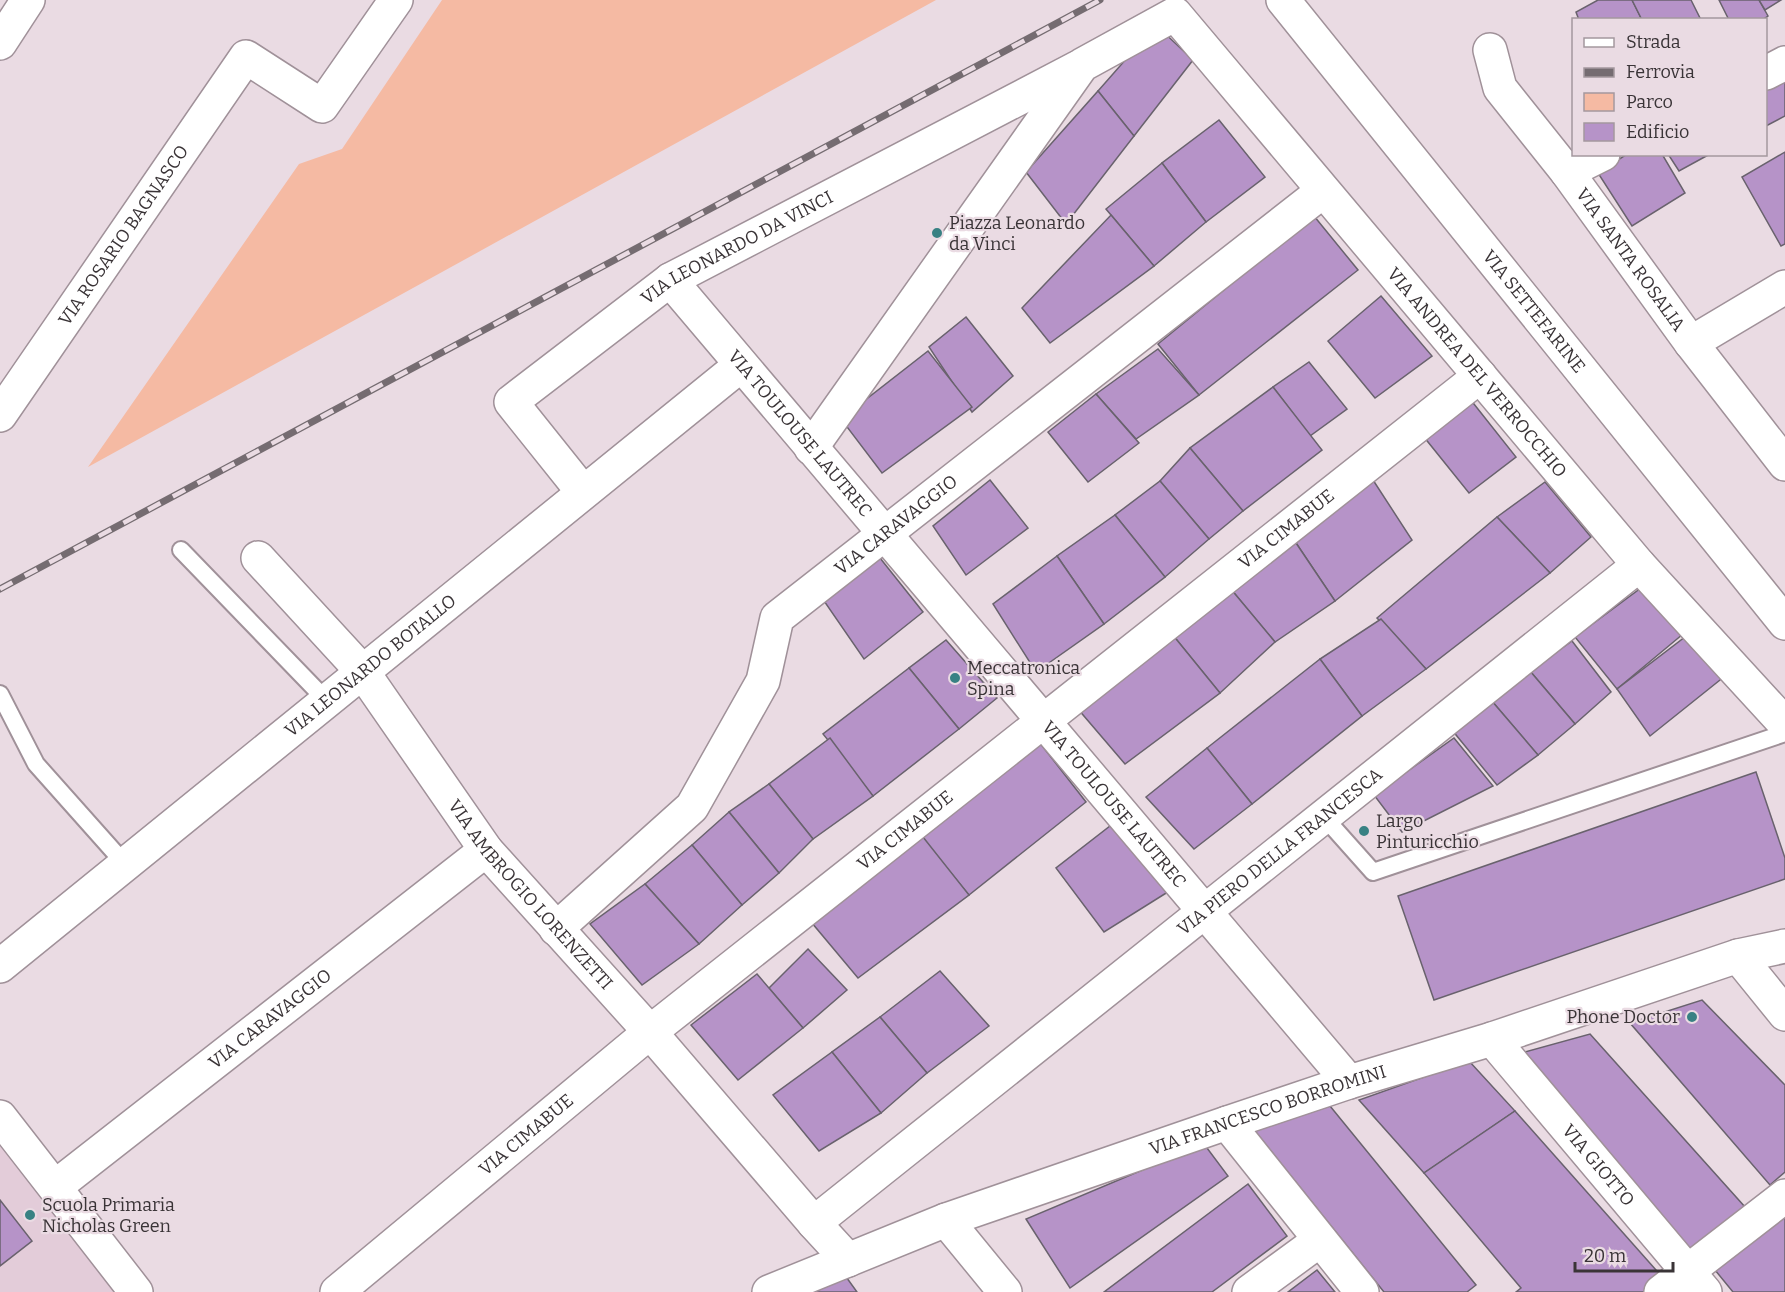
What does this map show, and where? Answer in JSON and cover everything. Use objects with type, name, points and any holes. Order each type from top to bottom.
[{"type":"street","points":[[0,43],[28,0]]},
{"type":"street","name":"VIA ROSARIO BAGNASCO","points":[[0,416],[246,57],[322,106],[396,0]]},
{"type":"street","name":"VIA SETTEFARINE","points":[[1283,0],[1785,623]]},
{"type":"street","name":"VIA LEONARDO DA VINCI","points":[[583,492],[511,402],[670,280],[1082,66],[1175,14]]},
{"type":"street","name":"VIA ANDREA DEL VERROCCHIO","points":[[1175,14],[1639,565],[1785,724]]},
{"type":"street","name":"VIA SANTA ROSALIA","points":[[1490,50],[1500,88],[1567,172],[1690,343],[1785,464]]},
{"type":"street","points":[[1767,72],[1785,63]]},
{"type":"street","points":[[810,447],[1082,66]]},
{"type":"street","points":[[1567,172],[1599,156]]},
{"type":"street","name":"VIA CARAVAGGIO","points":[[556,929],[692,807],[763,681],[777,618],[1323,191]]},
{"type":"street","name":"VIA TOULOUSE LAUTREC","points":[[670,280],[1349,1082]]},
{"type":"street","points":[[1690,343],[1785,287]]},
{"type":"street","name":"VIA LEONARDO BOTALLO","points":[[0,966],[741,365]]},
{"type":"street","name":"VIA CIMABUE","points":[[337,1292],[650,1032],[1479,376]]},
{"type":"street","name":"VIA AMBROGIO LORENZETTI","points":[[258,558],[362,671],[486,850],[650,1032],[848,1260]]},
{"type":"street","name":"VIA PIERO DELLA FRANCESCA","points":[[814,1223],[1639,565]]},
{"type":"street","name":"VIA CARAVAGGIO","points":[[55,1187],[486,850]]},
{"type":"street","name":"VIA FRANCESCO BORROMINI","points":[[769,1292],[946,1220],[1227,1123],[1349,1082],[1492,1039],[1738,956],[1781,945]]},
{"type":"street","points":[[1738,956],[1785,1014]]},
{"type":"street","name":"VIA GIOTTO","points":[[1492,1039],[1696,1282]]},
{"type":"street","points":[[0,1117],[136,1292]]},
{"type":"street","points":[[1227,1123],[1362,1292]]},
{"type":"street","points":[[1661,1292],[1696,1282],[1785,1196]]},
{"type":"street","points":[[946,1220],[1005,1292]]},
{"type":"street","points":[[1249,1292],[1320,1239]]},
{"type":"lane","points":[[181,550],[326,700]]},
{"type":"lane","points":[[0,694],[36,764],[125,864]]},
{"type":"lane","points":[[1324,817],[1372,872],[1785,733]]},
{"type":"shaded area","name":"Scuola Primaria Nicholas Green","points":[[0,1138],[121,1292],[0,1292]]},
{"type":"green space","points":[[442,0],[936,0],[88,467],[299,164],[342,149]]},
{"type":"building","points":[[1598,0],[1632,0],[1641,18],[1578,18],[1576,12]]},
{"type":"building","points":[[1632,0],[1691,0],[1700,18],[1641,18]]},
{"type":"building","points":[[1719,0],[1759,0],[1768,16],[1765,18],[1728,18]]},
{"type":"building","points":[[1759,0],[1781,0],[1765,10]]},
{"type":"building","points":[[1156,25],[1193,60],[1134,136],[1098,91]]},
{"type":"building","points":[[1785,73],[1785,116],[1767,125],[1767,83]]},
{"type":"building","points":[[1098,91],[1134,136],[1066,224],[1026,172]]},
{"type":"building","points":[[1219,120],[1265,177],[1206,222],[1162,163]]},
{"type":"building","points":[[1785,152],[1785,244],[1781,246],[1742,177]]},
{"type":"building","points":[[1624,156],[1663,156],[1685,193],[1632,226],[1598,173]]},
{"type":"building","points":[[1669,156],[1706,156],[1679,171]]},
{"type":"building","points":[[1162,163],[1206,222],[1154,266],[1106,209]]},
{"type":"building","points":[[1111,215],[1154,266],[1050,343],[1022,308]]},
{"type":"building","points":[[1314,216],[1358,270],[1199,395],[1158,344]]},
{"type":"building","points":[[1381,296],[1432,356],[1375,398],[1328,341]]},
{"type":"building","points":[[966,317],[1013,376],[972,412],[929,347]]},
{"type":"building","points":[[1158,349],[1199,395],[1136,439],[1096,394]]},
{"type":"building","points":[[928,351],[972,407],[882,473],[841,419]]},
{"type":"building","points":[[1309,362],[1347,409],[1310,436],[1273,387]]},
{"type":"building","points":[[1273,387],[1322,450],[1243,511],[1190,448]]},
{"type":"building","points":[[1096,394],[1139,443],[1088,482],[1048,432]]},
{"type":"building","points":[[1470,399],[1516,457],[1469,493],[1424,437]]},
{"type":"building","points":[[1190,448],[1243,511],[1209,539],[1160,481]]},
{"type":"building","points":[[990,480],[1028,528],[966,575],[933,526]]},
{"type":"building","points":[[1373,480],[1412,540],[1335,601],[1294,540]]},
{"type":"building","points":[[1160,481],[1209,539],[1165,577],[1115,515]]},
{"type":"building","points":[[1545,482],[1591,537],[1550,573],[1497,517]]},
{"type":"building","points":[[1115,515],[1165,577],[1104,624],[1057,556]]},
{"type":"building","points":[[1497,517],[1550,573],[1426,669],[1377,618]]},
{"type":"building","points":[[1294,540],[1335,601],[1275,642],[1230,588]]},
{"type":"building","points":[[1057,556],[1104,624],[1036,672],[993,604]]},
{"type":"building","points":[[880,558],[923,612],[864,659],[822,598]]},
{"type":"building","points":[[1230,588],[1275,642],[1220,693],[1172,634]]},
{"type":"building","points":[[1641,588],[1683,634],[1617,689],[1575,637]]},
{"type":"building","points":[[1381,619],[1426,669],[1362,716],[1320,659]]},
{"type":"building","points":[[1172,634],[1220,693],[1125,764],[1078,709]]},
{"type":"building","points":[[1685,637],[1725,676],[1650,736],[1617,689]]},
{"type":"building","points":[[946,640],[997,698],[959,729],[909,668]]},
{"type":"building","points":[[1572,641],[1611,692],[1575,724],[1530,671]]},
{"type":"building","points":[[1320,659],[1362,716],[1252,804],[1207,748]]},
{"type":"building","points":[[909,668],[959,729],[873,796],[823,734]]},
{"type":"building","points":[[1530,671],[1575,724],[1538,755],[1491,700]]},
{"type":"building","points":[[1491,700],[1538,755],[1497,785],[1452,730]]},
{"type":"building","points":[[830,738],[873,796],[813,839],[769,784]]},
{"type":"building","points":[[1454,738],[1493,786],[1402,832],[1374,795]]},
{"type":"building","points":[[1040,743],[1086,802],[969,895],[919,834]]},
{"type":"building","points":[[1207,748],[1252,804],[1194,849],[1146,797]]},
{"type":"building","points":[[1756,772],[1785,858],[1785,879],[1434,1000],[1398,896]]},
{"type":"building","points":[[769,784],[813,839],[779,873],[729,812]]},
{"type":"building","points":[[729,812],[779,873],[742,905],[692,845]]},
{"type":"building","points":[[1110,826],[1171,890],[1104,932],[1056,868]]},
{"type":"building","points":[[923,837],[969,895],[858,978],[812,923]]},
{"type":"building","points":[[692,845],[742,905],[699,944],[645,884]]},
{"type":"building","points":[[645,884],[699,944],[642,985],[590,924]]},
{"type":"building","points":[[808,949],[847,990],[803,1028],[769,988]]},
{"type":"building","points":[[940,971],[989,1026],[927,1073],[880,1017]]},
{"type":"building","points":[[757,974],[803,1028],[738,1080],[691,1025]]},
{"type":"building","points":[[1702,1000],[1785,1085],[1785,1172],[1770,1185],[1630,1023]]},
{"type":"building","points":[[880,1017],[927,1073],[881,1113],[832,1052]]},
{"type":"building","points":[[1590,1034],[1745,1207],[1690,1251],[1518,1054]]},
{"type":"building","points":[[832,1052],[881,1113],[819,1151],[773,1095]]},
{"type":"building","points":[[1469,1061],[1515,1111],[1424,1173],[1359,1100]]},
{"type":"building","points":[[1330,1106],[1476,1285],[1467,1292],[1384,1292],[1254,1130]]},
{"type":"building","points":[[1515,1111],[1664,1279],[1645,1292],[1516,1292],[1521,1288],[1424,1173]]},
{"type":"building","points":[[1204,1144],[1228,1176],[1070,1288],[1026,1219]]},
{"type":"building","points":[[1248,1184],[1287,1236],[1212,1292],[1104,1292]]},
{"type":"building","points":[[0,1200],[32,1241],[0,1266]]},
{"type":"building","points":[[1785,1213],[1785,1292],[1733,1292],[1715,1270]]},
{"type":"building","points":[[1317,1270],[1335,1292],[1288,1292]]},
{"type":"building","points":[[844,1274],[857,1292],[805,1292]]},
{"type":"railway","points":[[0,589],[1100,0]]},
{"type":"place","name":"Piazza Leonardo da Vinci","points":[[937,233]]},
{"type":"place","name":"Meccatronica Spina","points":[[955,678]]},
{"type":"place","name":"Largo Pinturicchio","points":[[1364,831]]},
{"type":"place","name":"Phone Doctor","points":[[1692,1017]]},
{"type":"place","name":"Scuola Primaria Nicholas Green","points":[[30,1215]]}]
